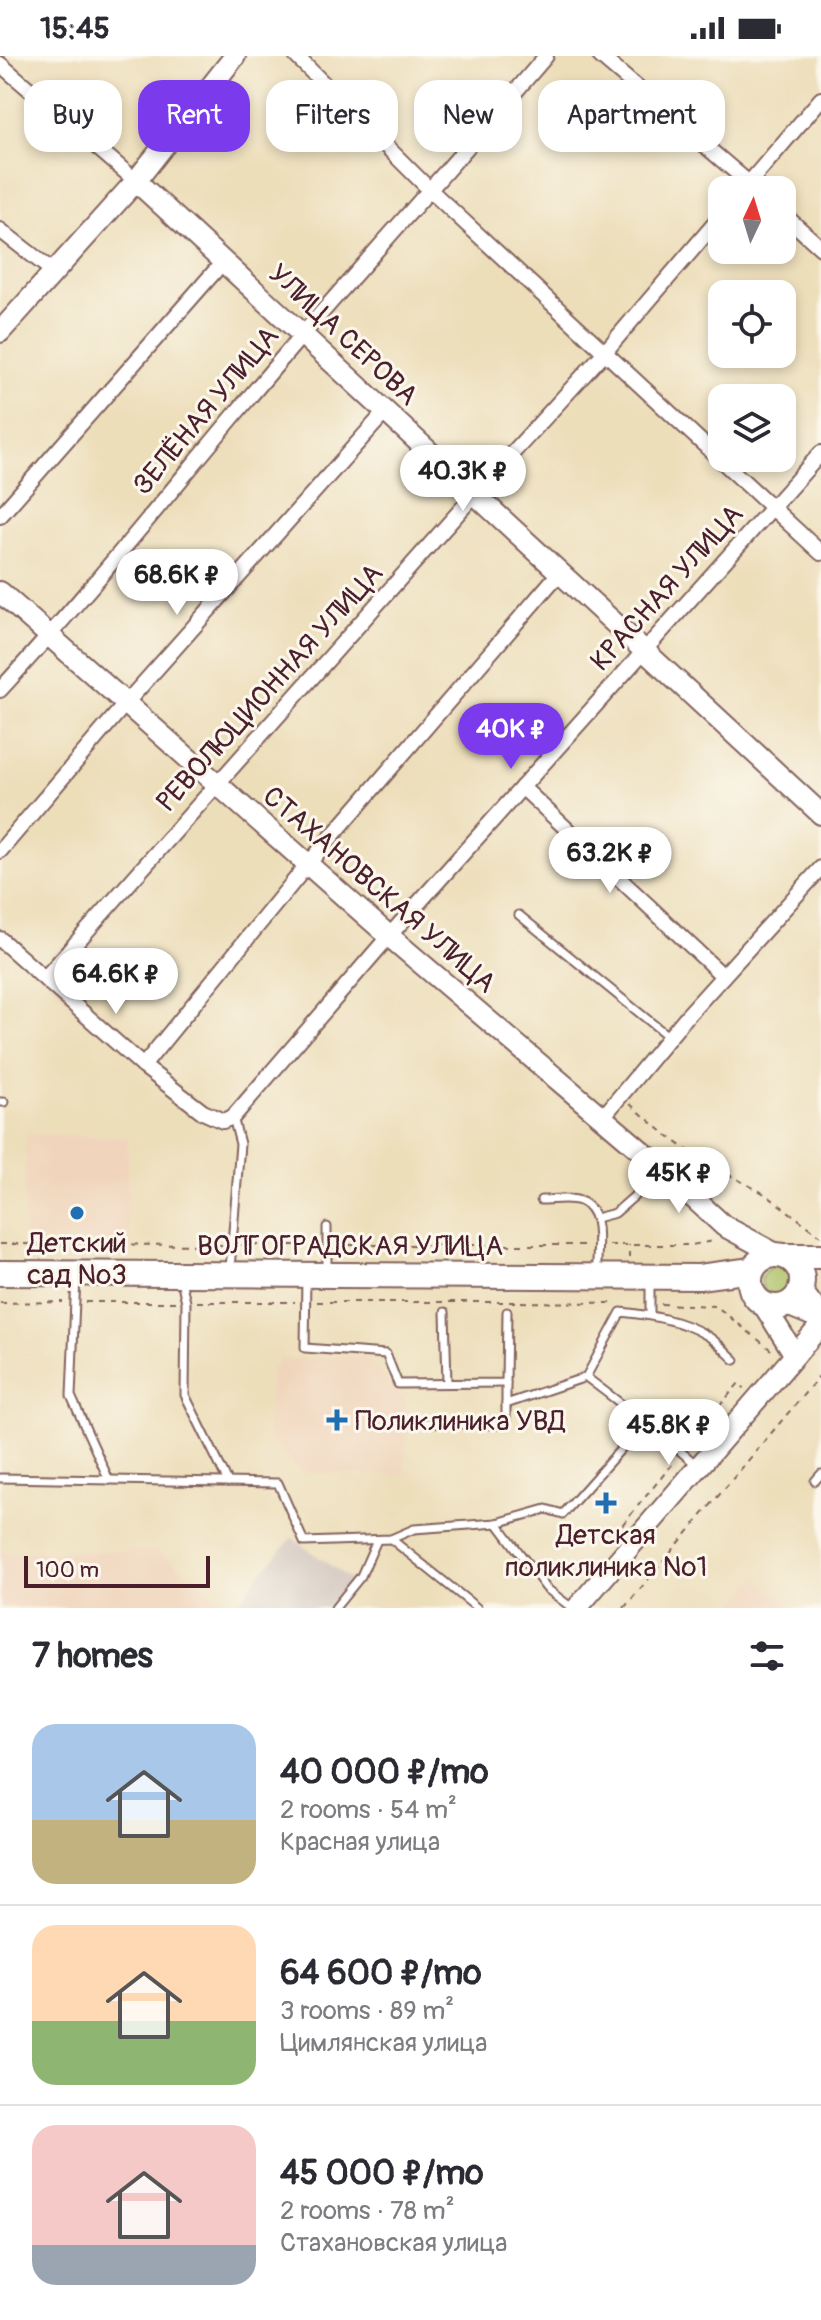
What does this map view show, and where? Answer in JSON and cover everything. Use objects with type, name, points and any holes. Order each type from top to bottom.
[{"type":"main road","points":[[773,1287],[760,1260],[780,1255],[821,1256]]},
{"type":"main road","points":[[773,1287],[801,1270],[797,1264],[780,1255]]},
{"type":"main road","points":[[773,1287],[821,1266]]},
{"type":"main road","name":"ВОЛГОГРАДСКАЯ УЛИЦА","points":[[0,1273],[699,1277],[773,1287]]},
{"type":"street","points":[[0,332],[136,181],[235,56]]},
{"type":"street","points":[[296,56],[431,191],[821,553]]},
{"type":"street","name":"ЗЕЛЁНАЯ УЛИЦА","points":[[0,690],[50,636],[303,335],[546,56]]},
{"type":"street","points":[[600,56],[736,176]]},
{"type":"street","name":"УЛИЦА СЕРОВА","points":[[0,64],[136,181],[821,814]]},
{"type":"street","points":[[760,176],[821,99]]},
{"type":"street","points":[[796,226],[821,248]]},
{"type":"street","points":[[0,230],[54,272]]},
{"type":"street","name":"РЕВОЛЮЦИОННАЯ УЛИЦА","points":[[45,978],[604,353],[708,231]]},
{"type":"street","points":[[0,516],[223,262]]},
{"type":"street","points":[[0,851],[126,703],[386,411]]},
{"type":"street","name":"КРАСНАЯ УЛИЦА","points":[[233,1117],[643,649],[821,453]]},
{"type":"street","points":[[143,1066],[308,864],[560,572]]},
{"type":"street","name":"СТАХАНОВСКАЯ УЛИЦА","points":[[0,592],[389,936],[663,1170],[773,1287],[795,1355]]},
{"type":"street","points":[[522,787],[723,976]]},
{"type":"street","points":[[602,1118],[723,976],[821,868]]},
{"type":"street","points":[[0,939],[143,1066],[203,1112],[223,1121],[233,1117]]},
{"type":"street","name":"СТАХАНОВСКАЯ УЛИЦА","points":[[721,1233],[780,1255]]},
{"type":"street","points":[[574,1608],[699,1467],[821,1320],[773,1287]]},
{"type":"lane","points":[[519,915],[670,1037]]},
{"type":"lane","points":[[229,1275],[240,1144],[233,1117]]},
{"type":"lane","points":[[596,1218],[615,1213],[663,1170]]},
{"type":"lane","points":[[541,1200],[579,1200],[594,1210],[597,1277]]},
{"type":"lane","points":[[327,1227],[327,1245],[307,1302],[305,1348],[386,1354],[398,1384],[506,1383]]},
{"type":"lane","points":[[76,1274],[71,1396],[109,1480]]},
{"type":"lane","points":[[179,1274],[186,1302],[185,1395],[228,1482]]},
{"type":"lane","points":[[650,1277],[650,1315]]},
{"type":"lane","points":[[445,1312],[447,1383]]},
{"type":"lane","points":[[426,1423],[506,1425],[507,1312]]},
{"type":"lane","points":[[506,1404],[586,1377],[621,1312],[650,1315],[685,1326],[708,1336],[735,1360]]},
{"type":"lane","points":[[586,1377],[699,1467]]},
{"type":"lane","points":[[0,1478],[278,1483],[304,1542],[391,1539],[414,1529],[497,1523],[546,1509],[563,1514],[645,1422]]},
{"type":"lane","points":[[497,1523],[546,1588],[574,1608]]},
{"type":"lane","points":[[391,1539],[477,1608]]},
{"type":"lane","points":[[335,1608],[361,1576],[377,1540]]},
{"type":"path","points":[[620,1096],[689,1151],[765,1194],[821,1236]]},
{"type":"path","points":[[0,1244],[691,1245],[721,1233]]},
{"type":"path","points":[[0,1303],[615,1303]]},
{"type":"path","points":[[650,1304],[716,1306],[774,1352]]},
{"type":"path","points":[[624,1608],[821,1374]]},
{"type":"path","points":[[616,1545],[618,1530],[672,1466],[680,1451],[739,1383],[748,1391]]},
{"type":"shaded area","name":"Детский сад №3","points":[[26,1134],[128,1137],[128,1242],[24,1240]]},
{"type":"shaded area","name":"Поликлиника УВД","points":[[364,1356],[406,1402],[406,1475],[302,1473],[267,1437],[270,1370],[280,1359]]},
{"type":"shaded area","points":[[292,1538],[351,1580],[327,1608],[235,1608],[257,1578]]},
{"type":"shaded area","points":[[158,1551],[232,1608],[0,1608],[0,1552]]},
{"type":"shaded area","points":[[757,1577],[796,1608],[731,1608]]},
{"type":"green space","points":[[776,1266],[787,1270],[791,1281],[787,1292],[776,1296],[765,1292],[761,1281],[765,1270]]},
{"type":"place","name":"Детский сад №3","points":[[77,1213]]},
{"type":"place","name":"Поликлиника УВД","points":[[337,1420]]},
{"type":"place","name":"Детская поликлиника №1","points":[[606,1503]]}]
